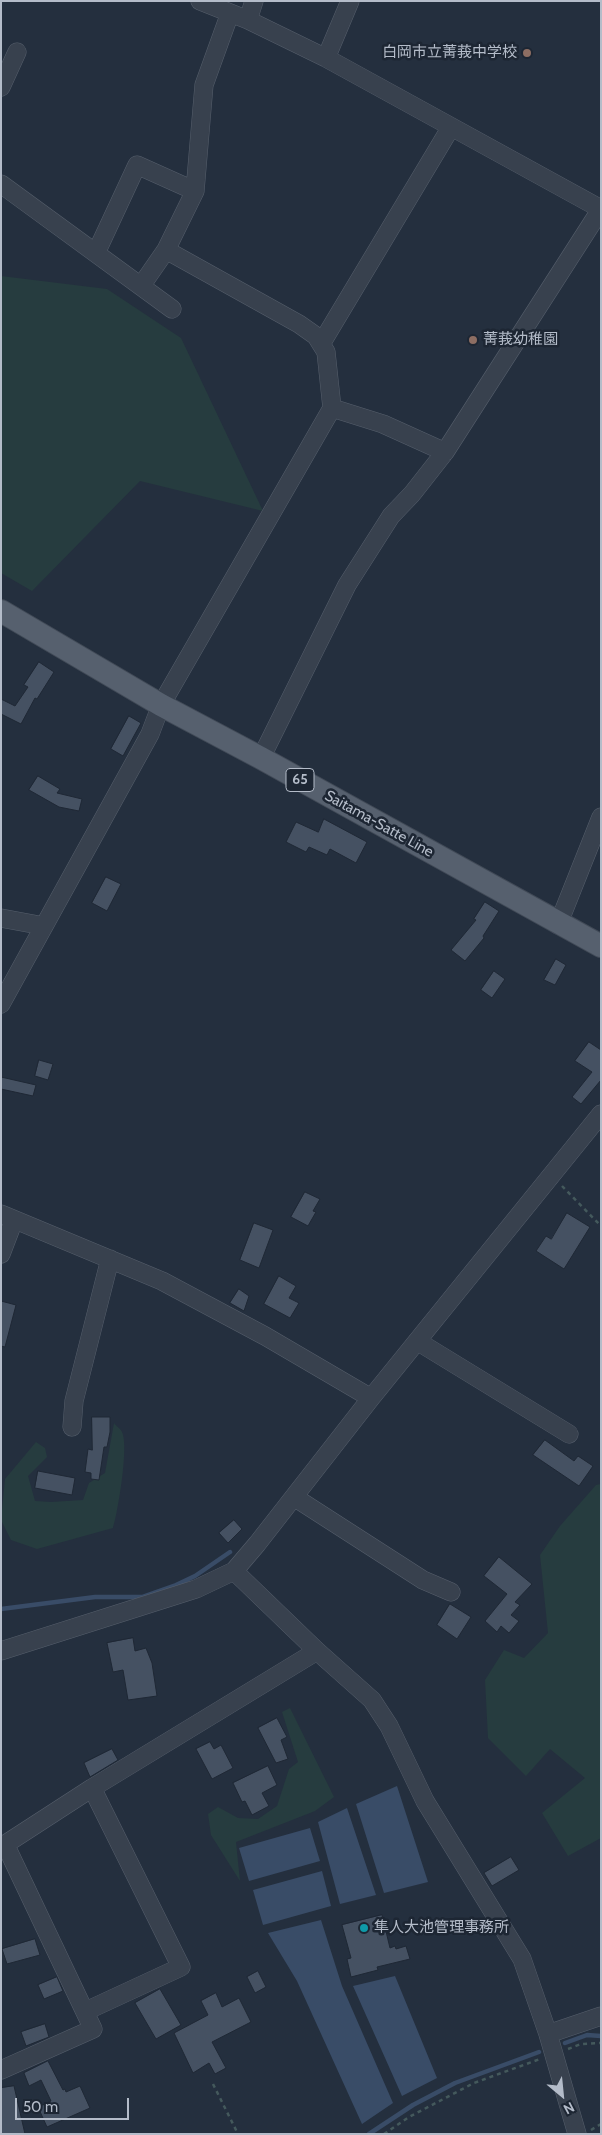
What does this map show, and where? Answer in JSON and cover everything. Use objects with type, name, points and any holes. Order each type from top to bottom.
[{"type":"main road","name":"Saitama-Satte Line","points":[[1,611],[161,705],[261,758],[558,924],[601,946]]},
{"type":"street","points":[[200,1],[248,20],[326,58],[601,209],[445,452],[412,494],[390,516],[360,562],[347,584],[261,758]]},
{"type":"street","points":[[248,20],[254,1]]},
{"type":"street","points":[[326,58],[350,1]]},
{"type":"street","points":[[141,286],[166,250],[195,190],[204,85],[230,13]]},
{"type":"street","points":[[1,87],[17,52]]},
{"type":"street","points":[[321,344],[451,127]]},
{"type":"street","points":[[96,253],[136,165],[195,190]]},
{"type":"street","points":[[1,184],[172,309]]},
{"type":"street","points":[[1,1004],[150,734],[161,705],[332,408],[326,352],[316,336],[300,324],[166,250]]},
{"type":"street","points":[[332,408],[383,424],[445,452]]},
{"type":"street","points":[[558,924],[601,817]]},
{"type":"street","points":[[1,918],[44,926]]},
{"type":"street","points":[[1,1651],[196,1589],[234,1570],[601,1114]]},
{"type":"street","points":[[1,1254],[8,1217],[162,1281],[265,1336],[371,1398]]},
{"type":"street","points":[[72,1428],[74,1401],[110,1259]]},
{"type":"street","points":[[417,1341],[569,1434]]},
{"type":"street","points":[[294,1497],[423,1580],[452,1592]]},
{"type":"street","points":[[234,1570],[317,1651],[372,1700],[390,1726],[425,1802],[522,1959],[548,2034],[577,2134]]},
{"type":"street","points":[[1,2070],[93,2029],[86,2011],[4,1847],[92,1788],[317,1651]]},
{"type":"street","points":[[86,2011],[182,1967],[92,1788]]},
{"type":"street","points":[[548,2034],[601,2016]]},
{"type":"path","points":[[552,1176],[601,1226]]},
{"type":"path","points":[[384,2134],[409,2117],[474,2083],[581,2044],[601,2043]]},
{"type":"path","points":[[213,2084],[238,2134]]},
{"type":"green space","points":[[1,276],[107,289],[181,338],[263,511],[140,481],[32,591],[1,573]]},
{"type":"green space","points":[[114,1423],[121,1430],[124,1439],[124,1464],[118,1508],[113,1528],[37,1549],[11,1540],[1,1520],[5,1479],[36,1442],[45,1448],[47,1457],[28,1476],[35,1501],[83,1500],[89,1483],[105,1473]]},
{"type":"green space","points":[[601,1484],[601,1838],[568,1856],[542,1813],[585,1778],[550,1749],[526,1776],[488,1738],[485,1680],[504,1650],[524,1658],[548,1633],[540,1555],[560,1526],[596,1485]]},
{"type":"green space","points":[[290,1708],[334,1797],[315,1811],[236,1842],[240,1881],[211,1835],[208,1814],[218,1807],[238,1818],[258,1819],[277,1806],[289,1769],[298,1762],[282,1712]]},
{"type":"water","points":[[397,1786],[428,1882],[384,1893],[356,1804]]},
{"type":"water","points":[[347,1808],[376,1895],[340,1904],[318,1822]]},
{"type":"water","points":[[310,1828],[320,1861],[249,1881],[239,1848]]},
{"type":"water","points":[[322,1871],[331,1906],[263,1925],[253,1890]]},
{"type":"water","points":[[321,1920],[342,1986],[393,2103],[362,2124],[297,1981],[268,1933]]},
{"type":"water","points":[[395,1976],[437,2078],[402,2096],[353,1986]]},
{"type":"building","points":[[39,662],[54,672],[37,699],[35,698],[21,724],[1,714],[1,699],[15,706],[28,687],[24,685]]},
{"type":"building","points":[[129,716],[141,723],[123,756],[111,749]]},
{"type":"building","points":[[38,776],[60,789],[57,793],[82,799],[79,811],[59,807],[29,790]]},
{"type":"building","points":[[324,819],[367,842],[356,863],[330,849],[327,855],[309,847],[306,852],[286,842],[296,822],[318,832]]},
{"type":"building","points":[[106,877],[121,884],[107,911],[92,903]]},
{"type":"building","points":[[485,902],[499,911],[483,936],[484,938],[465,961],[451,950],[476,920],[474,919]]},
{"type":"building","points":[[556,959],[566,965],[555,985],[544,980]]},
{"type":"building","points":[[494,971],[505,979],[492,998],[481,990]]},
{"type":"building","points":[[589,1042],[601,1050],[601,1080],[581,1104],[572,1097],[592,1072],[575,1061]]},
{"type":"building","points":[[39,1060],[53,1064],[48,1080],[35,1076]]},
{"type":"building","points":[[1,1077],[36,1085],[33,1096],[1,1089]]},
{"type":"building","points":[[305,1192],[320,1199],[313,1211],[316,1212],[308,1226],[291,1217]]},
{"type":"building","points":[[567,1213],[590,1227],[564,1269],[536,1251],[546,1236],[551,1239]]},
{"type":"building","points":[[254,1223],[273,1230],[259,1268],[240,1260]]},
{"type":"building","points":[[279,1276],[296,1286],[289,1298],[299,1303],[290,1318],[264,1304]]},
{"type":"building","points":[[239,1289],[249,1296],[244,1311],[230,1303]]},
{"type":"building","points":[[1,1301],[16,1305],[5,1347],[1,1346]]},
{"type":"building","points":[[92,1417],[110,1417],[110,1432],[107,1447],[104,1447],[99,1480],[91,1479],[91,1473],[85,1472],[88,1449],[92,1450]]},
{"type":"building","points":[[545,1440],[574,1461],[578,1456],[593,1466],[579,1486],[533,1455]]},
{"type":"building","points":[[38,1471],[75,1478],[72,1495],[35,1488]]},
{"type":"building","points":[[234,1520],[242,1529],[228,1543],[219,1533]]},
{"type":"building","points":[[499,1557],[532,1584],[515,1602],[520,1605],[511,1615],[519,1621],[509,1633],[501,1626],[497,1632],[485,1621],[507,1594],[484,1576]]},
{"type":"building","points":[[450,1604],[471,1617],[457,1639],[437,1625]]},
{"type":"building","points":[[133,1638],[135,1651],[146,1648],[152,1663],[157,1696],[128,1700],[123,1670],[113,1672],[107,1643]]},
{"type":"building","points":[[277,1718],[287,1737],[281,1740],[288,1759],[276,1763],[258,1728]]},
{"type":"building","points":[[210,1742],[214,1749],[221,1745],[233,1768],[212,1779],[196,1749]]},
{"type":"building","points":[[112,1749],[118,1760],[90,1777],[84,1763]]},
{"type":"building","points":[[268,1766],[277,1785],[262,1793],[269,1806],[252,1815],[245,1801],[242,1802],[233,1783]]},
{"type":"building","points":[[511,1857],[519,1870],[492,1886],[484,1873]]},
{"type":"building","points":[[382,1915],[390,1948],[395,1946],[396,1949],[406,1946],[410,1959],[377,1967],[378,1970],[351,1977],[347,1959],[351,1958],[342,1925]]},
{"type":"building","points":[[35,1939],[40,1955],[7,1964],[2,1949]]},
{"type":"building","points":[[258,1971],[266,1987],[255,1993],[247,1977]]},
{"type":"building","points":[[57,1977],[63,1991],[44,1999],[38,1985]]},
{"type":"building","points":[[160,1989],[181,2025],[156,2039],[135,2003]]},
{"type":"building","points":[[216,1993],[222,2007],[239,1998],[251,2022],[212,2042],[226,2068],[215,2074],[209,2063],[193,2073],[174,2033],[208,2015],[201,2001]]},
{"type":"building","points":[[45,2024],[49,2037],[26,2046],[21,2032]]},
{"type":"building","points":[[48,2061],[63,2090],[65,2089],[66,2092],[80,2086],[90,2108],[47,2127],[38,2107],[51,2101],[41,2080],[29,2086],[24,2073]]},
{"type":"building","points":[[14,2086],[25,2134],[1,2134],[1,2088]]},
{"type":"waterway","points":[[1,1609],[95,1597],[142,1597],[195,1576],[230,1552]]},
{"type":"waterway","points":[[565,2043],[587,2035],[601,2036]]},
{"type":"waterway","points":[[369,2134],[413,2105],[455,2083],[539,2052]]},
{"type":"place","name":"白岡市立菁莪中学校","points":[[527,53]]},
{"type":"place","name":"菁莪幼稚園","points":[[473,340]]},
{"type":"place","name":"隼人大池管理事務所","points":[[364,1928]]}]
